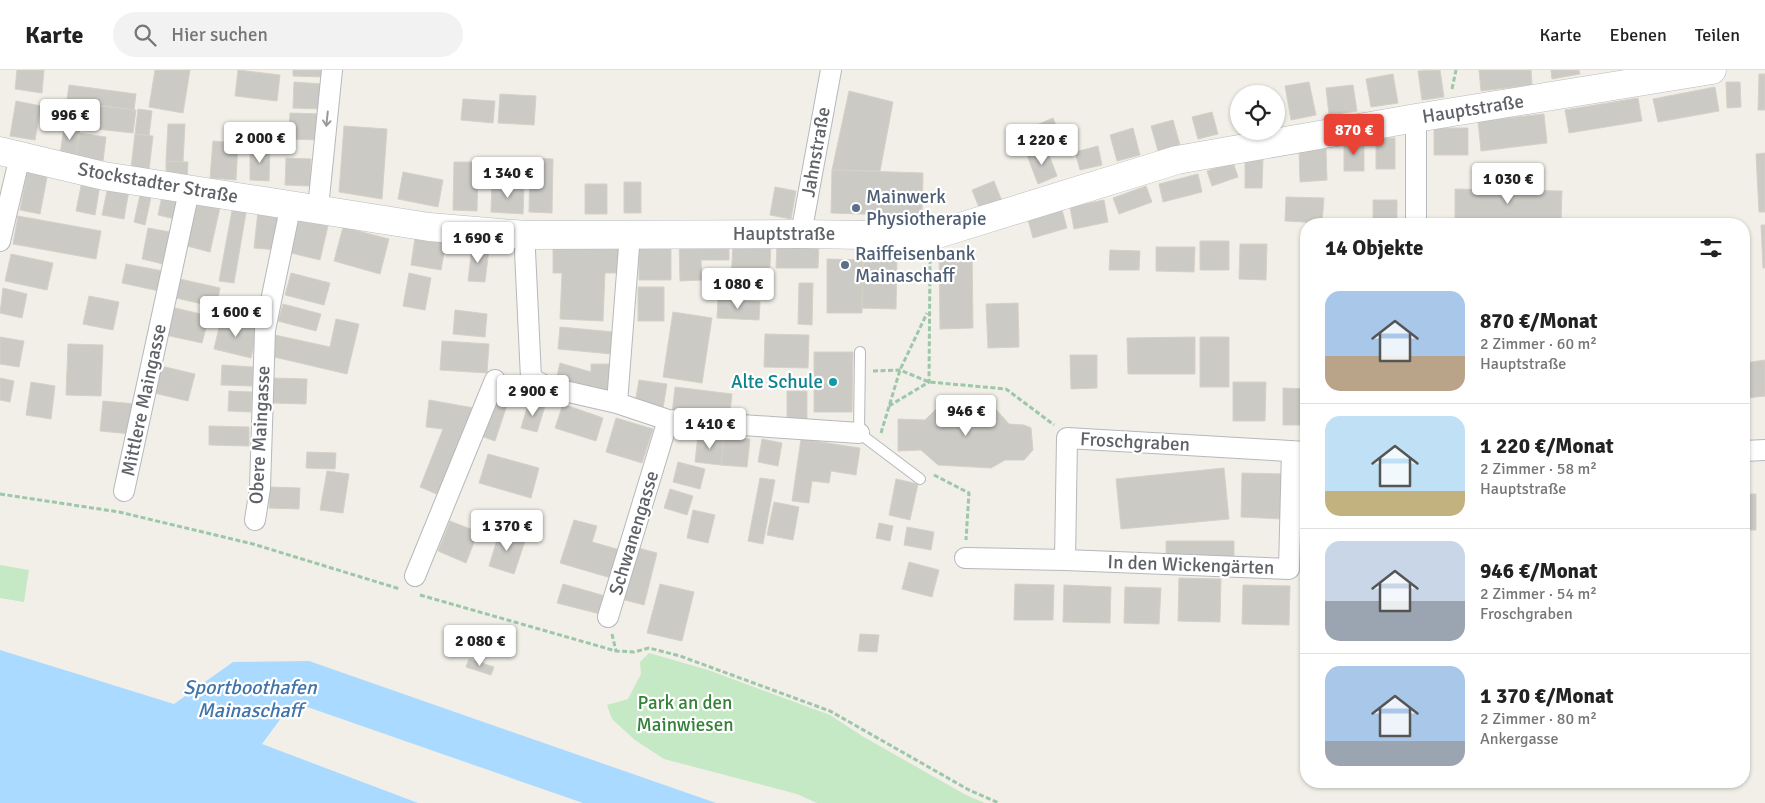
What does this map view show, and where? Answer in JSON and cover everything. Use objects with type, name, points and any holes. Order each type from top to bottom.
[{"type":"street","points":[[318,208],[332,70]]},
{"type":"street","name":"Jahnstraße","points":[[802,234],[831,70]]},
{"type":"street","name":"Hauptstraße","points":[[318,208],[429,227],[526,235],[802,234],[931,236],[1177,160],[1416,118],[1712,70]]},
{"type":"street","points":[[1416,118],[1416,218]]},
{"type":"street","points":[[0,241],[10,154]]},
{"type":"street","name":"Stockstadter Straße","points":[[10,154],[104,176],[189,191],[318,208]]},
{"type":"street","name":"Mittlere Maingasse","points":[[124,491],[189,191]]},
{"type":"street","name":"Obere Maingasse","points":[[256,520],[260,488],[265,330],[291,204]]},
{"type":"street","points":[[617,403],[630,234]]},
{"type":"street","points":[[526,235],[525,251],[531,378],[547,387],[617,403],[668,420],[859,433]]},
{"type":"street","points":[[414,587],[495,380]]},
{"type":"street","name":"Schwanengasse","points":[[608,617],[668,420]]},
{"type":"street","name":"Froschgraben","points":[[1065,560],[1067,438],[1299,452]]},
{"type":"street","points":[[1750,451],[1765,450]]},
{"type":"street","name":"In den Wickengärten","points":[[1065,560],[1289,569],[1299,452]]},
{"type":"street","points":[[965,558],[1065,560]]},
{"type":"lane","points":[[860,352],[859,433],[920,480]]},
{"type":"path","points":[[929,382],[928,312],[931,236]]},
{"type":"path","points":[[885,440],[880,434],[900,370],[928,312]]},
{"type":"path","points":[[859,371],[900,370],[929,382],[1006,389],[1047,418],[1067,438]]},
{"type":"path","points":[[890,406],[929,382]]},
{"type":"path","points":[[927,471],[969,493],[965,558]]},
{"type":"path","points":[[0,494],[119,512],[196,530],[414,587],[616,651],[634,652],[649,648],[680,656],[830,711],[969,790],[1000,803]]},
{"type":"green space","points":[[0,565],[29,570],[24,602],[0,598]]},
{"type":"green space","name":"Park an den Mainwiesen","points":[[649,653],[708,670],[830,715],[862,736],[966,795],[985,803],[817,803],[797,794],[664,759],[635,740],[612,719],[607,705],[628,699],[641,674],[640,662]]},
{"type":"water","name":"Sportboothafen Mainaschaff","points":[[0,650],[174,704],[233,662],[309,661],[716,803],[583,803],[293,702],[262,744],[418,803],[0,803]]},
{"type":"building","points":[[17,70],[44,70],[42,93],[15,89]]},
{"type":"building","points":[[155,70],[190,70],[183,113],[149,107]]},
{"type":"building","points":[[238,70],[280,75],[277,101],[235,96]]},
{"type":"building","points":[[293,70],[323,70],[322,77],[293,76]]},
{"type":"building","points":[[1440,70],[1444,97],[1422,100],[1418,71]]},
{"type":"building","points":[[1479,70],[1531,70],[1532,85],[1481,91]]},
{"type":"building","points":[[1551,70],[1579,70],[1580,74],[1552,79]]},
{"type":"building","points":[[1393,74],[1398,103],[1371,107],[1366,79]]},
{"type":"building","points":[[1759,74],[1765,74],[1765,110],[1758,110]]},
{"type":"building","points":[[294,82],[322,84],[320,109],[293,108]]},
{"type":"building","points":[[1309,82],[1316,115],[1291,120],[1285,86]]},
{"type":"building","points":[[1726,82],[1740,82],[1741,107],[1727,108]]},
{"type":"building","points":[[69,85],[136,94],[134,110],[84,103],[82,124],[64,121]]},
{"type":"building","points":[[1353,85],[1357,111],[1329,115],[1326,88]]},
{"type":"building","points":[[1715,87],[1719,111],[1658,122],[1653,99]]},
{"type":"building","points":[[849,91],[893,102],[880,171],[832,170]]},
{"type":"building","points":[[500,94],[536,96],[534,125],[498,123]]},
{"type":"building","points":[[1638,98],[1642,121],[1569,133],[1565,110]]},
{"type":"building","points":[[463,99],[495,101],[493,123],[461,120]]},
{"type":"building","points":[[16,101],[41,106],[35,140],[10,136]]},
{"type":"building","points":[[99,106],[136,110],[133,133],[96,129]]},
{"type":"building","points":[[138,109],[152,111],[149,136],[135,134]]},
{"type":"building","points":[[1212,112],[1218,134],[1198,139],[1192,117]]},
{"type":"building","points":[[290,113],[321,114],[320,140],[289,139]]},
{"type":"building","points":[[1544,114],[1547,143],[1481,151],[1478,121]]},
{"type":"building","points":[[1053,118],[1060,135],[1039,144],[1032,127]]},
{"type":"building","points":[[1173,120],[1180,145],[1158,151],[1151,126]]},
{"type":"building","points":[[168,124],[185,124],[183,162],[166,161]]},
{"type":"building","points":[[64,126],[80,128],[76,157],[60,155]]},
{"type":"building","points":[[344,126],[387,129],[382,199],[339,192]]},
{"type":"building","points":[[1133,128],[1140,155],[1117,161],[1110,135]]},
{"type":"building","points":[[1434,128],[1468,128],[1468,155],[1434,155]]},
{"type":"building","points":[[79,133],[106,137],[103,161],[76,157]]},
{"type":"building","points":[[135,134],[153,136],[149,170],[131,168]]},
{"type":"building","points":[[1376,138],[1395,138],[1395,169],[1376,169]]},
{"type":"building","points":[[213,141],[238,143],[236,180],[210,178]]},
{"type":"building","points":[[1344,142],[1364,142],[1364,171],[1344,171]]},
{"type":"building","points":[[1098,146],[1102,165],[1080,170],[1075,152]]},
{"type":"building","points":[[250,147],[270,147],[269,181],[250,180]]},
{"type":"building","points":[[1046,147],[1057,176],[1038,184],[1027,155]]},
{"type":"building","points":[[1326,149],[1327,180],[1300,182],[1299,150]]},
{"type":"building","points":[[1765,153],[1765,212],[1759,212],[1756,154]]},
{"type":"building","points":[[1245,157],[1263,158],[1262,188],[1245,188]]},
{"type":"building","points":[[286,158],[311,159],[310,186],[285,185]]},
{"type":"building","points":[[530,158],[553,159],[552,213],[529,212]]},
{"type":"building","points":[[166,161],[188,162],[187,180],[166,179]]},
{"type":"building","points":[[454,162],[478,162],[477,211],[453,210]]},
{"type":"building","points":[[1233,162],[1238,177],[1212,186],[1207,171]]},
{"type":"building","points":[[29,163],[49,167],[40,214],[20,210]]},
{"type":"building","points":[[832,170],[923,173],[922,216],[831,213]]},
{"type":"building","points":[[403,172],[443,180],[438,207],[398,199]]},
{"type":"building","points":[[1198,174],[1202,192],[1163,202],[1159,184]]},
{"type":"building","points":[[82,181],[100,185],[95,215],[76,211]]},
{"type":"building","points":[[994,181],[1002,201],[980,210],[972,190]]},
{"type":"building","points":[[624,182],[641,182],[641,213],[624,213]]},
{"type":"building","points":[[492,184],[524,185],[523,214],[491,212]]},
{"type":"building","points":[[585,184],[607,184],[607,214],[585,214]]},
{"type":"building","points":[[108,186],[129,190],[124,219],[102,215]]},
{"type":"building","points":[[1146,186],[1152,202],[1119,214],[1113,198]]},
{"type":"building","points":[[775,187],[796,191],[791,219],[770,215]]},
{"type":"building","points":[[1455,189],[1562,191],[1561,218],[1455,218]]},
{"type":"building","points":[[140,195],[151,197],[145,225],[134,222]]},
{"type":"building","points":[[162,196],[179,200],[175,219],[158,215]]},
{"type":"building","points":[[1286,197],[1324,198],[1322,218],[1300,218],[1300,222],[1285,221]]},
{"type":"building","points":[[199,198],[221,203],[210,252],[187,246]]},
{"type":"building","points":[[1104,200],[1108,222],[1074,229],[1070,207]]},
{"type":"building","points":[[1373,200],[1397,200],[1397,218],[1373,218]]},
{"type":"building","points":[[233,205],[247,207],[234,283],[219,281]]},
{"type":"building","points":[[1062,210],[1067,228],[1033,238],[1028,220]]},
{"type":"building","points":[[258,211],[282,214],[278,250],[254,248]]},
{"type":"building","points":[[18,216],[101,231],[96,259],[13,244]]},
{"type":"building","points":[[299,219],[328,226],[320,260],[291,253]]},
{"type":"building","points":[[1761,225],[1765,225],[1765,268],[1763,268]]},
{"type":"building","points":[[343,227],[389,239],[380,274],[334,261]]},
{"type":"building","points":[[148,228],[170,232],[163,264],[142,259]]},
{"type":"building","points":[[415,237],[446,242],[441,270],[411,265]]},
{"type":"building","points":[[553,241],[621,241],[621,273],[605,273],[603,321],[560,319],[562,273],[553,273]]},
{"type":"building","points":[[1200,241],[1229,241],[1229,270],[1200,270]]},
{"type":"building","points":[[679,242],[729,244],[729,260],[701,260],[702,280],[680,281]]},
{"type":"building","points":[[733,243],[771,245],[769,285],[731,283]]},
{"type":"building","points":[[777,243],[819,244],[818,268],[776,268]]},
{"type":"building","points":[[639,244],[671,244],[671,280],[639,280]]},
{"type":"building","points":[[1240,244],[1267,244],[1266,280],[1239,279]]},
{"type":"building","points":[[472,246],[489,249],[485,282],[468,281]]},
{"type":"building","points":[[1156,247],[1195,247],[1194,272],[1156,271]]},
{"type":"building","points":[[972,249],[973,328],[940,329],[939,250]]},
{"type":"building","points":[[1110,250],[1140,251],[1139,270],[1109,270]]},
{"type":"building","points":[[11,254],[53,263],[47,290],[5,281]]},
{"type":"building","points":[[863,256],[897,257],[896,309],[862,308]]},
{"type":"building","points":[[827,259],[863,260],[862,313],[827,313]]},
{"type":"building","points":[[126,264],[163,271],[159,291],[122,283]]},
{"type":"building","points":[[291,273],[330,283],[324,305],[285,295]]},
{"type":"building","points":[[409,273],[431,278],[425,310],[403,306]]},
{"type":"building","points":[[180,279],[220,288],[216,307],[176,298]]},
{"type":"building","points":[[799,283],[813,283],[812,325],[798,324]]},
{"type":"building","points":[[638,287],[664,287],[664,321],[638,321]]},
{"type":"building","points":[[3,288],[27,294],[22,318],[0,313]]},
{"type":"building","points":[[89,296],[119,302],[113,330],[83,324]]},
{"type":"building","points":[[718,299],[760,302],[759,320],[717,318]]},
{"type":"building","points":[[1018,303],[1019,347],[988,348],[986,304]]},
{"type":"building","points":[[283,304],[321,314],[316,331],[278,321]]},
{"type":"building","points":[[171,307],[209,316],[202,343],[165,335]]},
{"type":"building","points":[[455,310],[487,314],[485,337],[453,334]]},
{"type":"building","points":[[673,312],[712,318],[702,383],[663,377]]},
{"type":"building","points":[[221,319],[258,327],[251,358],[214,349]]},
{"type":"building","points":[[336,319],[359,324],[347,374],[270,356],[275,335],[330,347]]},
{"type":"building","points":[[560,327],[614,332],[612,354],[558,349]]},
{"type":"building","points":[[765,334],[809,335],[808,368],[764,367]]},
{"type":"building","points":[[0,337],[24,341],[19,367],[0,364]]},
{"type":"building","points":[[1195,337],[1195,374],[1128,374],[1127,338]]},
{"type":"building","points":[[1200,337],[1229,337],[1229,387],[1200,387]]},
{"type":"building","points":[[442,341],[489,344],[487,373],[440,370]]},
{"type":"building","points":[[68,344],[103,345],[101,396],[66,395]]},
{"type":"building","name":"Alte Schule","points":[[814,352],[853,352],[852,412],[814,412]]},
{"type":"building","points":[[1070,355],[1097,355],[1097,388],[1071,389]]},
{"type":"building","points":[[1765,360],[1765,396],[1750,398],[1750,362]]},
{"type":"building","points":[[560,363],[591,372],[591,364],[614,364],[609,395],[556,380]]},
{"type":"building","points":[[222,365],[253,367],[252,386],[221,385]]},
{"type":"building","points":[[161,366],[195,374],[188,401],[154,393]]},
{"type":"building","points":[[0,378],[14,381],[10,402],[0,400]]},
{"type":"building","points":[[272,378],[307,379],[306,404],[272,403]]},
{"type":"building","points":[[639,380],[667,384],[663,408],[635,403]]},
{"type":"building","points":[[31,382],[55,386],[51,419],[26,415]]},
{"type":"building","points":[[1233,382],[1266,382],[1265,421],[1233,421]]},
{"type":"building","points":[[675,387],[732,394],[729,421],[672,414]]},
{"type":"building","points":[[1283,388],[1300,389],[1300,425],[1283,425]]},
{"type":"building","points":[[229,391],[252,392],[251,412],[228,411]]},
{"type":"building","points":[[496,391],[510,396],[495,441],[481,436]]},
{"type":"building","points":[[787,391],[807,391],[807,423],[787,423]]},
{"type":"building","points":[[429,400],[474,408],[439,495],[420,487],[443,429],[426,427]]},
{"type":"building","points":[[103,401],[135,404],[131,434],[100,431]]},
{"type":"building","points":[[529,401],[545,406],[537,432],[521,428]]},
{"type":"building","points":[[563,404],[603,418],[596,441],[555,428]]},
{"type":"building","points":[[941,404],[993,406],[1009,424],[1024,425],[1031,428],[1033,450],[1024,460],[1005,460],[991,468],[938,465],[921,450],[898,451],[898,419],[925,420]]},
{"type":"building","points":[[616,418],[653,429],[642,463],[606,452]]},
{"type":"building","points":[[209,426],[249,427],[249,446],[209,445]]},
{"type":"building","points":[[698,435],[724,437],[721,465],[695,462]]},
{"type":"building","points":[[724,437],[750,439],[747,467],[721,465]]},
{"type":"building","points":[[762,439],[782,443],[778,466],[758,462]]},
{"type":"building","points":[[801,439],[860,448],[856,475],[831,471],[829,483],[812,481],[809,503],[792,501]]},
{"type":"building","points":[[307,452],[336,453],[335,469],[306,468]]},
{"type":"building","points":[[488,454],[539,468],[531,498],[479,483]]},
{"type":"building","points":[[678,462],[705,469],[700,489],[673,482]]},
{"type":"building","points":[[1224,468],[1229,519],[1121,529],[1116,479]]},
{"type":"building","points":[[327,471],[349,474],[343,513],[320,510]]},
{"type":"building","points":[[1242,473],[1284,474],[1282,519],[1241,517]]},
{"type":"building","points":[[760,478],[775,480],[763,544],[748,541]]},
{"type":"building","points":[[896,479],[918,484],[910,520],[889,515]]},
{"type":"building","points":[[270,487],[300,488],[299,509],[269,508]]},
{"type":"building","points":[[670,489],[693,496],[687,515],[664,508]]},
{"type":"building","points":[[1750,494],[1756,494],[1756,530],[1750,530]]},
{"type":"building","points":[[774,502],[799,507],[793,540],[767,535]]},
{"type":"building","points":[[693,510],[715,515],[708,543],[687,538]]},
{"type":"building","points":[[574,520],[597,526],[592,542],[620,550],[611,578],[560,563]]},
{"type":"building","points":[[450,521],[478,532],[466,563],[438,551]]},
{"type":"building","points":[[879,523],[893,526],[890,541],[876,538]]},
{"type":"building","points":[[907,527],[934,532],[931,550],[904,545]]},
{"type":"building","points":[[500,530],[526,538],[514,574],[489,566]]},
{"type":"building","points":[[1166,541],[1234,541],[1234,559],[1166,559]]},
{"type":"building","points":[[635,547],[657,553],[644,605],[621,599]]},
{"type":"building","points":[[909,562],[939,570],[932,597],[902,589]]},
{"type":"building","points":[[1179,578],[1221,579],[1220,622],[1178,621]]},
{"type":"building","points":[[563,584],[605,596],[600,614],[557,603]]},
{"type":"building","points":[[660,584],[694,592],[682,641],[647,633]]},
{"type":"building","points":[[1015,584],[1054,585],[1053,620],[1014,620]]},
{"type":"building","points":[[1064,585],[1111,587],[1110,623],[1063,622]]},
{"type":"building","points":[[1243,585],[1290,586],[1289,625],[1242,624]]},
{"type":"building","points":[[1125,587],[1161,588],[1159,624],[1124,623]]},
{"type":"building","points":[[860,634],[879,635],[877,652],[858,651]]},
{"type":"building","points":[[469,659],[494,667],[491,675],[466,667]]},
{"type":"place","name":"Mainwerk Physiotherapie","points":[[856,208]]},
{"type":"place","name":"Raiffeisenbank Mainaschaff","points":[[845,265]]},
{"type":"place","name":"Alte Schule","points":[[833,382]]}]
